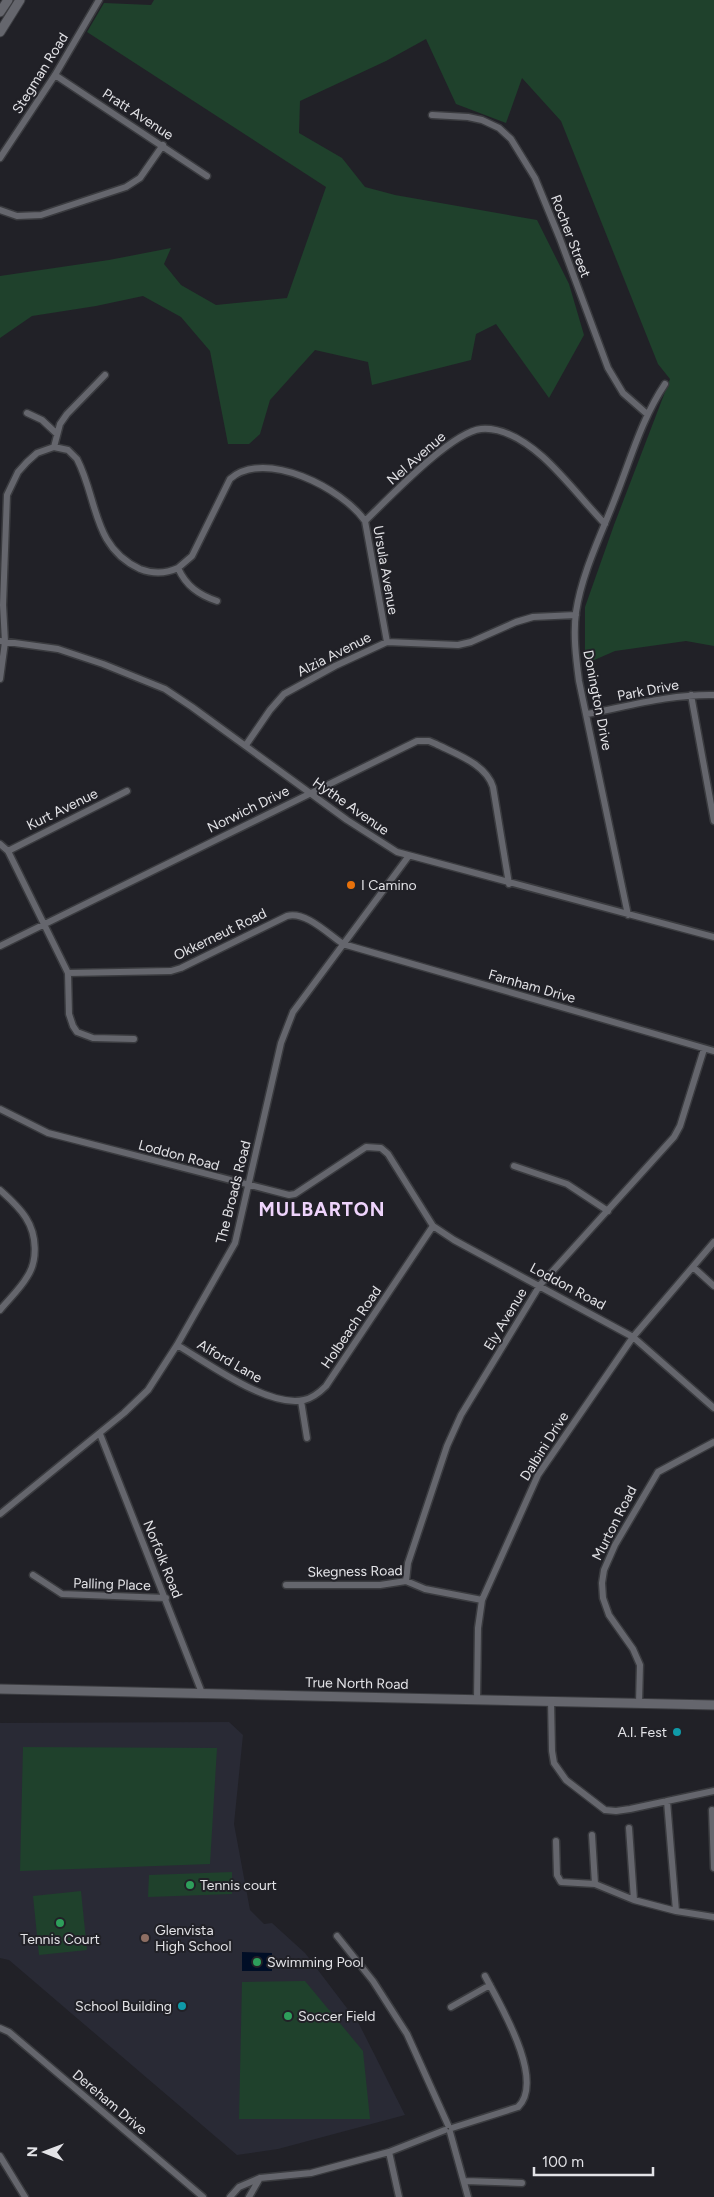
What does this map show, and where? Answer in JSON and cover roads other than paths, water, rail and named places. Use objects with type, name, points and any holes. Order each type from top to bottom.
[{"type":"main road","points":[[0,12],[8,0]]},
{"type":"main road","points":[[0,32],[20,0]]},
{"type":"main road","name":"True North Road","points":[[0,1689],[714,1705]]},
{"type":"street","name":"Stegman Road","points":[[0,158],[55,75],[99,0]]},
{"type":"street","name":"Pratt Avenue","points":[[55,75],[207,176]]},
{"type":"street","name":"Rocher Street","points":[[432,116],[468,117],[482,120],[499,128],[511,139],[535,178],[608,368],[623,393],[647,414]]},
{"type":"street","points":[[0,210],[17,216],[41,215],[126,188],[144,173],[163,145]]},
{"type":"street","points":[[54,447],[60,424],[66,414],[105,375]]},
{"type":"street","name":"Donington Drive","points":[[628,915],[576,660],[576,615],[584,581],[647,414],[665,384]]},
{"type":"street","points":[[27,413],[42,420],[57,434]]},
{"type":"street","name":"Nel Avenue","points":[[365,521],[439,452],[469,432],[481,429],[508,434],[532,448],[558,472],[605,524]]},
{"type":"street","points":[[0,679],[3,641],[7,495],[18,472],[37,453],[54,447],[68,450],[77,459],[104,535],[122,558],[149,572],[161,573],[178,568],[188,585],[206,598],[217,601]]},
{"type":"street","name":"Ursula Avenue","points":[[178,568],[192,556],[230,479],[240,472],[251,468],[285,470],[304,477],[336,494],[359,512],[365,521],[387,642]]},
{"type":"street","name":"Alzia Avenue","points":[[246,745],[270,710],[284,694],[343,662],[387,642],[458,645],[471,642],[516,622],[533,617],[576,615]]},
{"type":"street","name":"Hythe Avenue","points":[[3,641],[58,648],[148,681],[177,696],[368,835],[408,857],[714,937]]},
{"type":"street","points":[[691,695],[714,821]]},
{"type":"street","name":"Park Drive","points":[[587,714],[691,695],[714,695]]},
{"type":"street","name":"Norwich Drive","points":[[0,946],[410,743],[426,741],[436,744],[478,767],[490,779],[509,884]]},
{"type":"street","name":"Kurt Avenue","points":[[8,851],[128,791]]},
{"type":"street","points":[[0,844],[8,851],[68,973],[69,1014],[77,1032],[93,1038],[134,1038]]},
{"type":"street","name":"The Broads Road","points":[[0,1514],[100,1434],[148,1390],[177,1345],[235,1243],[286,1026],[293,1012],[408,857]]},
{"type":"street","name":"Okkerneut Road","points":[[68,973],[171,971],[181,968],[291,915],[304,918],[343,944]]},
{"type":"street","name":"Farnham Drive","points":[[343,944],[714,1051]]},
{"type":"street","name":"Ely Avenue","points":[[406,1580],[408,1563],[461,1415],[540,1285],[674,1137],[680,1126],[704,1049]]},
{"type":"street","name":"Loddon Road","points":[[0,1109],[48,1133],[281,1194],[296,1194],[359,1150],[373,1146],[381,1148],[388,1154],[433,1226],[454,1240],[633,1337],[714,1408]]},
{"type":"street","points":[[514,1166],[567,1184],[608,1210]]},
{"type":"street","points":[[0,1190],[26,1218],[32,1233],[35,1250],[33,1264],[28,1276],[0,1310]]},
{"type":"street","name":"Holbeach Road","points":[[302,1401],[326,1386],[433,1226]]},
{"type":"street","name":"Dalbini Drive","points":[[477,1699],[478,1628],[482,1600],[538,1475],[633,1337],[714,1242]]},
{"type":"street","points":[[693,1267],[714,1286]]},
{"type":"street","name":"Alford Lane","points":[[177,1345],[254,1391],[282,1400],[302,1401]]},
{"type":"street","points":[[302,1401],[307,1438]]},
{"type":"street","name":"Norfolk Road","points":[[100,1434],[202,1693]]},
{"type":"street","name":"Murton Road","points":[[639,1703],[640,1665],[633,1649],[609,1615],[603,1598],[602,1583],[604,1570],[615,1544],[658,1472],[714,1442]]},
{"type":"street","name":"Palling Place","points":[[33,1575],[62,1594],[166,1598]]},
{"type":"street","name":"Skegness Road","points":[[286,1585],[380,1585],[406,1580],[425,1589],[482,1600]]},
{"type":"street","points":[[551,1701],[554,1763],[566,1780],[605,1810],[616,1811],[714,1791]]},
{"type":"street","points":[[667,1801],[676,1911]]},
{"type":"street","points":[[712,1810],[714,1868]]},
{"type":"street","points":[[629,1828],[634,1900]]},
{"type":"street","points":[[592,1835],[595,1884]]},
{"type":"street","points":[[556,1841],[558,1879],[565,1883],[595,1884],[634,1900],[676,1911],[714,1917]]},
{"type":"street","points":[[337,1936],[373,1981],[407,2034],[449,2129],[468,2197]]},
{"type":"street","points":[[230,2197],[238,2187],[260,2178],[311,2174],[389,2152],[449,2129],[518,2107],[523,2102],[526,2094],[525,2063],[521,2049],[485,1976]]},
{"type":"street","points":[[451,2007],[490,1985]]},
{"type":"street","name":"Dereham Drive","points":[[0,2028],[9,2032],[203,2197]]},
{"type":"street","points":[[389,2152],[399,2197]]},
{"type":"street","points":[[0,2156],[25,2197]]},
{"type":"street","points":[[249,2197],[260,2178]]},
{"type":"street","points":[[465,2181],[522,2184]]},
{"type":"water","name":"Swimming Pool","points":[[242,1952],[272,1953],[272,1971],[242,1971]]},
{"type":"place","name":"I Camino","points":[[351,885]]},
{"type":"place","name":"A.I. Fest","points":[[677,1732]]},
{"type":"place","name":"Tennis court","points":[[190,1885]]},
{"type":"place","name":"Tennis Court","points":[[60,1923]]},
{"type":"place","name":"Glenvista High School","points":[[145,1938]]},
{"type":"place","name":"Swimming Pool","points":[[257,1962]]},
{"type":"place","name":"School Building","points":[[182,2006]]},
{"type":"place","name":"Soccer Field","points":[[288,2016]]},
{"type":"district","name":"MULBARTON","points":[[322,1209]]}]
